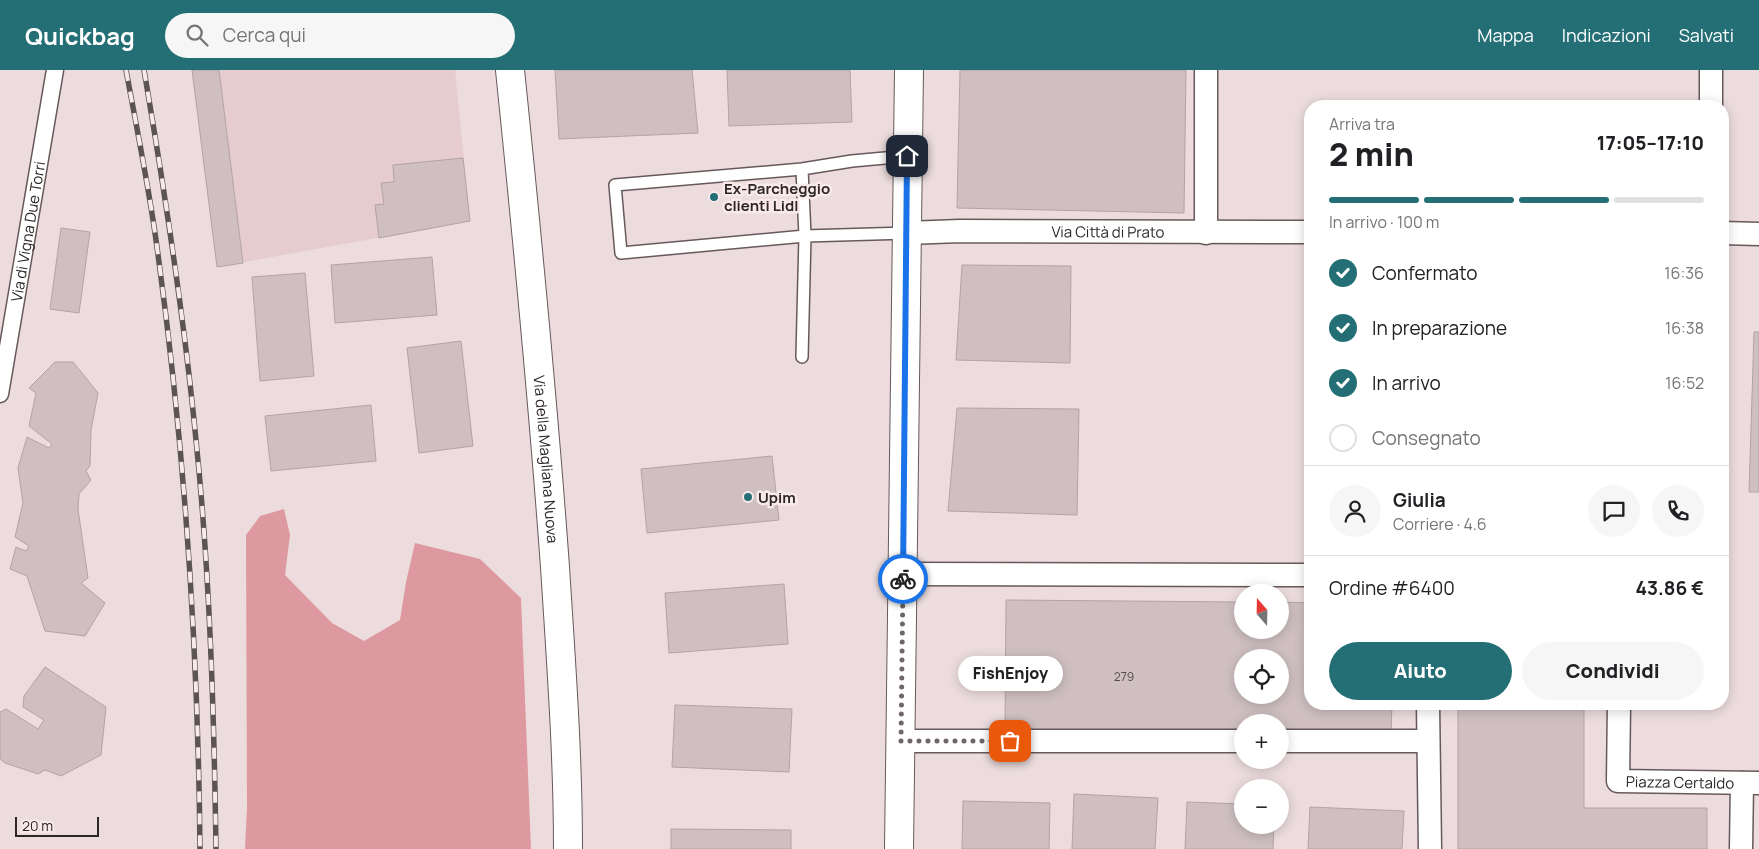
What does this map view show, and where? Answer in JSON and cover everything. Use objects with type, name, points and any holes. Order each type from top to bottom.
[{"type":"main road","name":"Via della Magliana Nuova","points":[[510,70],[548,470],[566,753],[568,849]]},
{"type":"main road","points":[[899,849],[909,70]]},
{"type":"street","name":"Via di Vigna Due Torri","points":[[0,394],[55,70]]},
{"type":"street","points":[[1206,70],[1206,233]]},
{"type":"street","points":[[1711,100],[1712,70]]},
{"type":"street","name":"Via Città di Prato","points":[[907,233],[970,231],[1304,232]]},
{"type":"street","points":[[1729,234],[1759,234]]},
{"type":"street","points":[[903,574],[1304,575]]},
{"type":"street","points":[[1428,710],[1430,849]]},
{"type":"street","name":"Piazza Certaldo","points":[[1619,710],[1618,781],[1751,783]]},
{"type":"street","points":[[901,741],[1234,741]]},
{"type":"street","points":[[1289,741],[1428,741]]},
{"type":"street","points":[[1741,849],[1751,783]]},
{"type":"lane","points":[[907,156],[852,161],[802,169],[615,185],[621,253],[805,236],[907,233]]},
{"type":"lane","points":[[802,169],[805,236],[802,356]]},
{"type":"shaded area","points":[[192,70],[455,70],[470,221],[217,267]]},
{"type":"shaded area","points":[[284,509],[290,535],[285,575],[332,623],[364,641],[400,620],[415,543],[480,559],[521,598],[531,849],[245,849],[247,808],[246,535],[260,516]]},
{"type":"building","points":[[192,70],[219,70],[243,263],[217,267]]},
{"type":"building","points":[[555,70],[692,70],[698,133],[559,139]]},
{"type":"building","points":[[727,70],[850,70],[852,122],[729,126]]},
{"type":"building","points":[[960,70],[1186,70],[1184,213],[957,208]]},
{"type":"building","points":[[463,158],[470,221],[379,238],[375,205],[384,204],[381,183],[394,182],[393,165]]},
{"type":"building","points":[[61,228],[90,232],[79,313],[50,309]]},
{"type":"building","points":[[432,257],[437,315],[335,323],[331,265]]},
{"type":"building","points":[[962,265],[1071,266],[1070,363],[956,360]]},
{"type":"building","points":[[305,273],[314,376],[260,381],[252,277]]},
{"type":"building","points":[[1754,332],[1759,332],[1759,492],[1749,492]]},
{"type":"building","points":[[461,341],[473,446],[419,453],[407,348]]},
{"type":"building","points":[[55,362],[73,362],[98,393],[91,430],[90,466],[86,471],[91,480],[79,494],[78,509],[88,578],[81,583],[105,603],[85,636],[45,631],[27,576],[10,569],[16,547],[26,551],[29,546],[15,537],[23,503],[18,468],[27,437],[49,448],[52,444],[29,426],[36,393],[29,388]]},
{"type":"building","points":[[371,405],[376,461],[271,471],[265,416]]},
{"type":"building","points":[[957,408],[1079,409],[1077,515],[948,511]]},
{"type":"building","points":[[772,456],[779,520],[647,533],[641,469]]},
{"type":"building","points":[[784,584],[788,644],[669,653],[665,593]]},
{"type":"building","points":[[1006,600],[1234,602],[1234,639],[1289,639],[1289,602],[1304,603],[1304,710],[1392,710],[1391,733],[1289,732],[1289,714],[1234,714],[1234,732],[1005,730]]},
{"type":"building","points":[[45,667],[106,707],[101,755],[61,776],[45,770],[38,774],[5,763],[0,759],[0,712],[6,709],[38,729],[44,720],[23,707],[24,696]]},
{"type":"building","points":[[675,705],[792,709],[789,772],[672,767]]},
{"type":"building","points":[[1458,710],[1584,710],[1584,808],[1707,808],[1707,849],[1458,849]]},
{"type":"building","points":[[1074,794],[1158,798],[1155,849],[1072,849]]},
{"type":"building","points":[[963,801],[1050,803],[1049,849],[962,849]]},
{"type":"building","points":[[1187,802],[1234,804],[1234,834],[1274,834],[1273,849],[1185,849]]},
{"type":"building","points":[[1310,807],[1404,811],[1402,849],[1308,849]]},
{"type":"building","points":[[671,829],[791,830],[791,849],[671,849]]},
{"type":"railway","points":[[126,70],[155,233],[174,386],[193,617],[200,849]]},
{"type":"railway","points":[[144,70],[180,301],[201,491],[210,644],[216,849]]},
{"type":"way so far","points":[[903,579],[901,741],[1010,741]]},
{"type":"place","name":"Ex-Parcheggio clienti Lidl","points":[[714,197]]},
{"type":"place","name":"Upim","points":[[748,497]]},
{"type":"place","name":"FishEnjoy","points":[[1010,741]]},
{"type":"route","points":[[903,579],[907,156]]}]
